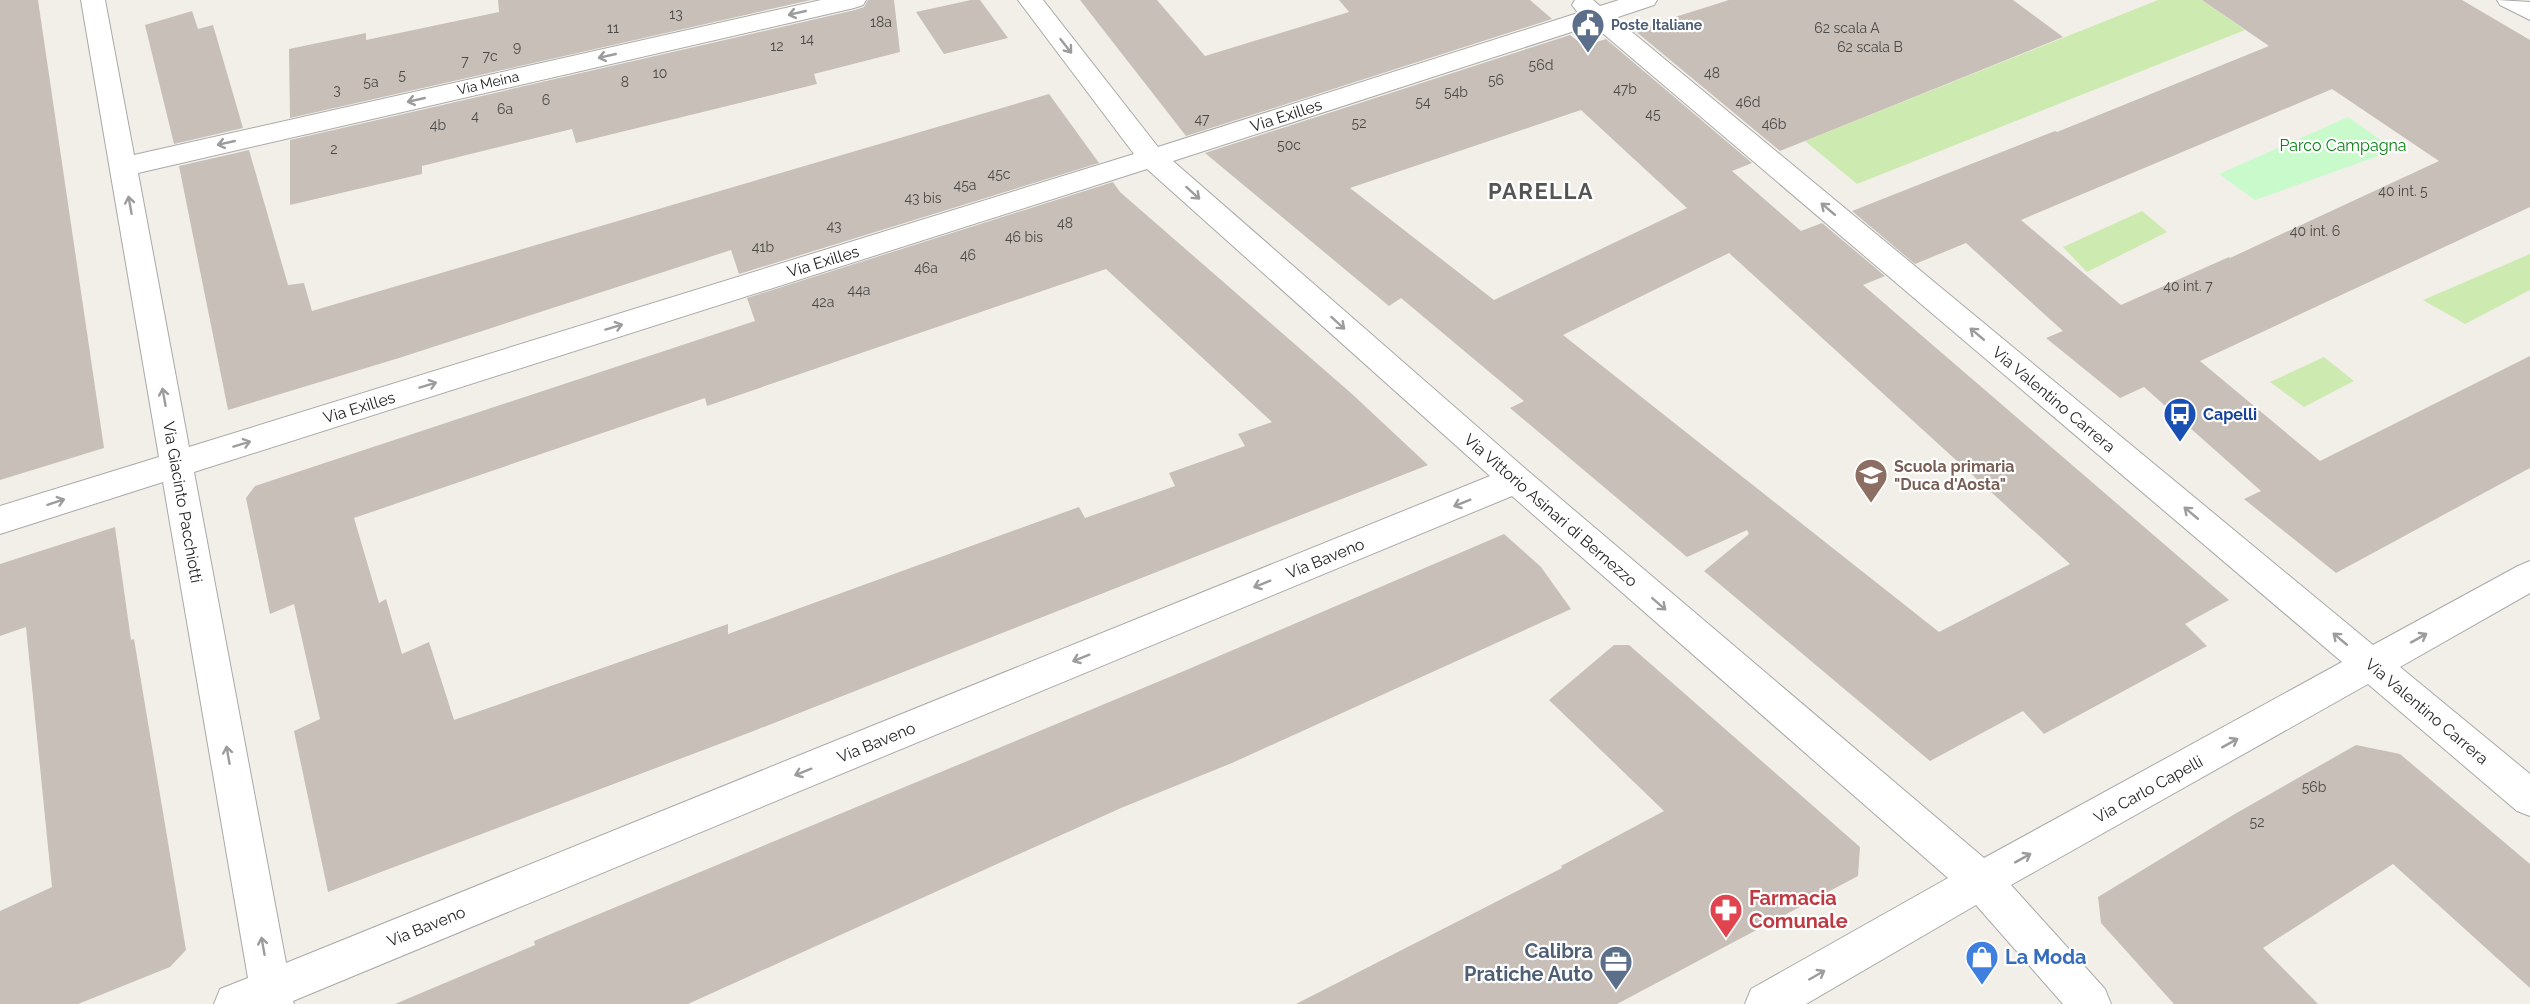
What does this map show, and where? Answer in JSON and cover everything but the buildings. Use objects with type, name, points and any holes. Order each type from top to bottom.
[{"type":"street","name":"Via Giacinto Pacchiotti","points":[[93,0],[272,997]]},
{"type":"street","name":"Via Meina","points":[[123,166],[854,0]]},
{"type":"street","name":"Via Vittorio Asinari di Bernezzo","points":[[1030,0],[1152,158],[1516,480],[1981,881],[2090,1004]]},
{"type":"street","name":"Via Exilles","points":[[0,520],[1152,158],[1588,8],[1645,0]]},
{"type":"street","points":[[2509,0],[2530,12]]},
{"type":"street","name":"Via Valentino Carrera","points":[[1588,8],[2530,798]]},
{"type":"street","name":"Via Baveno","points":[[235,1004],[272,997],[1516,480]]},
{"type":"street","name":"Via Carlo Capelli","points":[[1766,1004],[1981,881],[2530,576]]},
{"type":"green space","points":[[2158,0],[2202,0],[2245,30],[1857,184],[1805,141]]},
{"type":"green space","name":"Parco Campagna","points":[[2348,117],[2395,150],[2255,200],[2219,174]]},
{"type":"green space","points":[[2142,211],[2167,232],[2087,272],[2063,247]]},
{"type":"green space","points":[[2530,254],[2530,290],[2465,324],[2423,300]]},
{"type":"green space","points":[[2324,357],[2354,381],[2304,407],[2270,382]]},
{"type":"place","name":"Poste Italiane","points":[[1588,54]]},
{"type":"place","name":"Capelli","points":[[2180,443]]},
{"type":"place","name":"Scuola primaria \"Duca d'Aosta\"","points":[[1871,504]]},
{"type":"place","name":"Farmacia Comunale","points":[[1726,939]]},
{"type":"place","name":"La Moda","points":[[1982,986]]},
{"type":"place","name":"Calibra Pratiche Auto","points":[[1616,991]]},
{"type":"district","name":"PARELLA","points":[[1541,191]]}]
